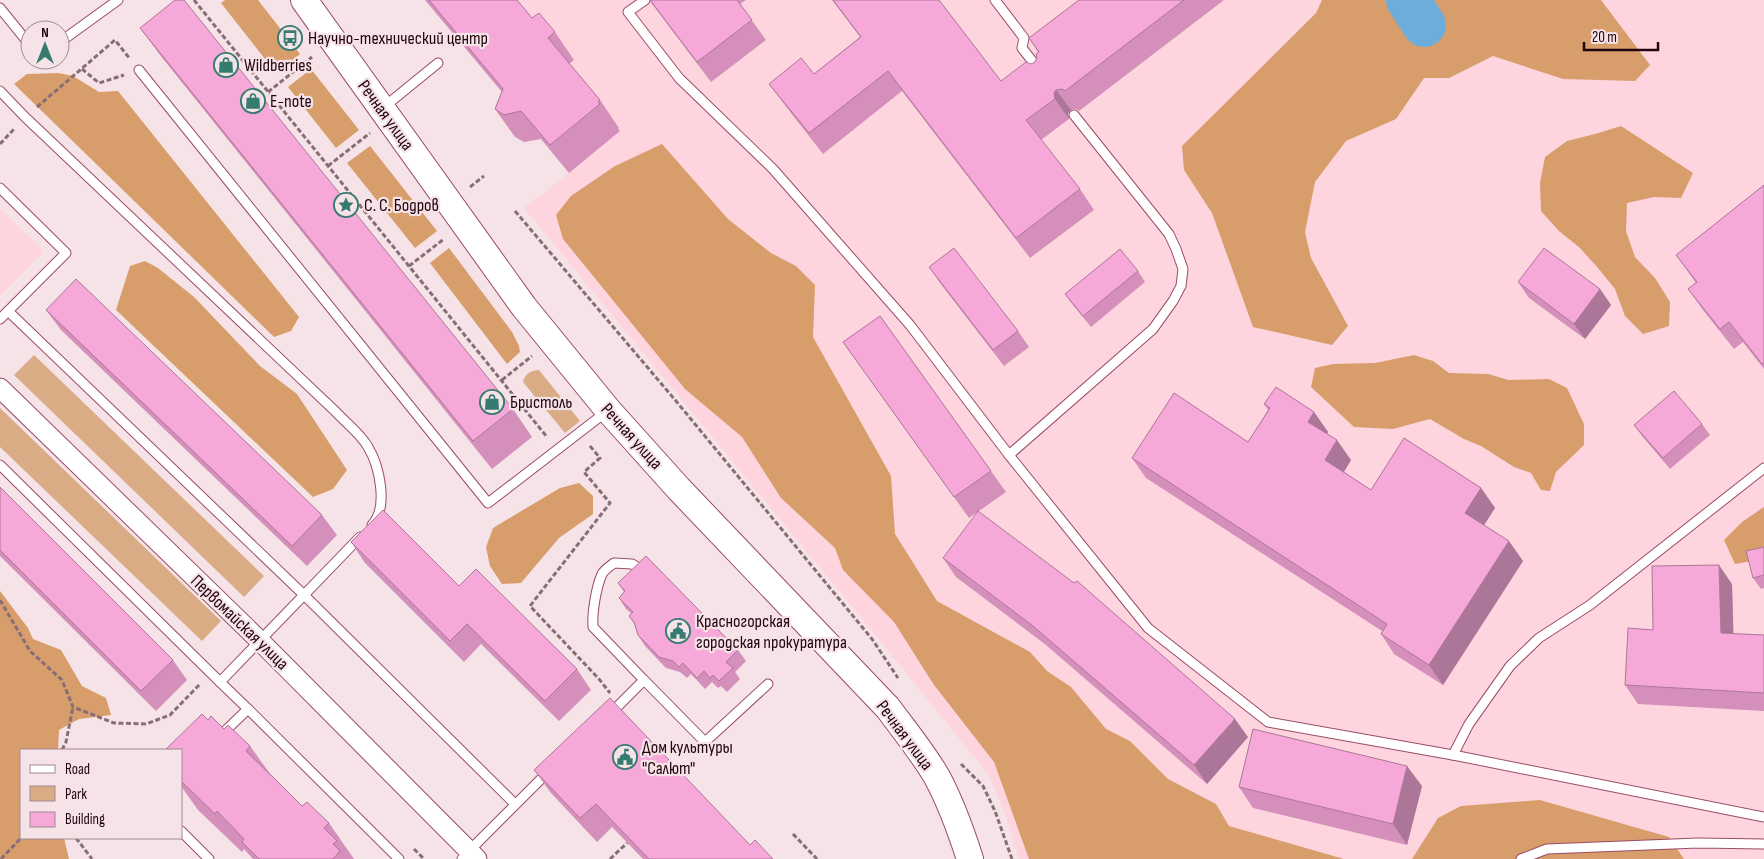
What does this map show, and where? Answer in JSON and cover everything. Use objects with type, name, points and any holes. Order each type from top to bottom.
[{"type":"main road","name":"Речная улица","points":[[304,0],[524,307],[608,410],[679,489],[888,708],[917,746],[937,778],[954,812],[970,859]]},
{"type":"street","name":"Первомайская улица","points":[[0,388],[260,641],[469,856]]},
{"type":"lane","points":[[70,35],[118,0]]},
{"type":"lane","points":[[645,0],[628,12],[679,78],[773,169],[910,325],[1009,454],[1148,628],[1268,722],[1453,755],[1764,817]]},
{"type":"lane","points":[[995,0],[1024,38],[1022,48],[1045,78]]},
{"type":"lane","points":[[0,8],[20,33]]},
{"type":"lane","points":[[382,109],[438,64]]},
{"type":"lane","points":[[139,70],[488,503],[608,410]]},
{"type":"lane","points":[[0,91],[25,117],[336,412],[368,445],[378,470],[381,499],[376,520],[220,682]]},
{"type":"lane","points":[[1009,454],[1153,329],[1181,286],[1183,269],[1169,234],[1074,115]]},
{"type":"lane","points":[[0,188],[66,253],[0,318]]},
{"type":"lane","points":[[8,311],[304,595],[516,804]]},
{"type":"lane","points":[[0,465],[399,859]]},
{"type":"lane","points":[[1453,755],[1469,724],[1510,666],[1539,638],[1590,605],[1764,468]]},
{"type":"lane","points":[[641,569],[632,564],[614,563],[602,572],[592,617],[593,627],[705,742],[768,684]]},
{"type":"lane","points":[[605,718],[644,680]]},
{"type":"lane","points":[[213,743],[248,709]]},
{"type":"lane","points":[[469,856],[516,804],[556,765]]},
{"type":"lane","points":[[182,832],[209,859]]},
{"type":"lane","points":[[1521,859],[1547,848],[1698,843],[1764,844]]},
{"type":"path","points":[[194,0],[557,449]]},
{"type":"path","points":[[0,144],[25,117],[115,40],[139,70],[99,83],[82,69]]},
{"type":"path","points":[[268,92],[312,56]]},
{"type":"path","points":[[328,166],[370,133]]},
{"type":"path","points":[[470,187],[484,176]]},
{"type":"path","points":[[515,211],[676,401],[872,639],[902,686]]},
{"type":"path","points":[[409,266],[436,245]]},
{"type":"path","points":[[502,380],[534,354]]},
{"type":"path","points":[[579,432],[600,458],[584,472],[610,503],[530,606],[599,679],[619,705]]},
{"type":"path","points":[[0,600],[30,651],[62,680],[73,707],[66,742],[62,749]]},
{"type":"path","points":[[73,707],[114,723],[146,724],[170,715],[211,673]]},
{"type":"path","points":[[955,757],[982,786],[995,811],[1012,859]]},
{"type":"path","points":[[794,834],[817,859]]},
{"type":"path","points":[[1,859],[20,839]]},
{"type":"path","points":[[77,839],[92,859]]},
{"type":"path","points":[[610,859],[627,843]]},
{"type":"shaded area","points":[[225,0],[258,0],[300,54],[276,73],[221,3]]},
{"type":"shaded area","points":[[425,0],[1764,0],[1764,859],[1019,859],[1004,811],[988,774],[524,208],[569,173],[538,135],[527,142],[519,140],[525,120]]},
{"type":"shaded area","points":[[1322,0],[1601,0],[1650,65],[1635,81],[1563,79],[1493,56],[1449,78],[1424,78],[1396,119],[1346,141],[1315,182],[1305,232],[1311,258],[1348,326],[1332,345],[1253,327],[1212,213],[1184,170],[1182,146],[1316,13]]},
{"type":"shaded area","points":[[311,69],[359,130],[336,148],[288,87]]},
{"type":"shaded area","points":[[58,73],[73,76],[99,92],[118,91],[299,317],[291,331],[274,337],[14,84],[27,74]]},
{"type":"shaded area","points":[[1621,126],[1693,173],[1681,198],[1654,197],[1627,203],[1626,231],[1635,257],[1655,278],[1670,302],[1669,326],[1643,334],[1625,316],[1615,289],[1598,268],[1541,211],[1540,183],[1545,157],[1567,141]]},
{"type":"shaded area","points":[[662,144],[728,219],[771,253],[796,266],[815,285],[813,337],[891,476],[895,534],[937,601],[1030,652],[1047,671],[1071,687],[1106,729],[1130,741],[1168,779],[1216,804],[1229,826],[1344,859],[1029,859],[994,762],[934,685],[894,622],[843,570],[835,548],[781,498],[742,437],[685,389],[563,239],[556,215],[571,196],[615,166]]},
{"type":"shaded area","points":[[370,146],[437,231],[415,248],[347,163]]},
{"type":"shaded area","points":[[0,208],[44,251],[0,296]]},
{"type":"shaded area","points":[[449,248],[512,332],[519,346],[520,352],[507,364],[430,263]]},
{"type":"shaded area","points":[[145,261],[158,268],[194,297],[260,366],[297,394],[347,470],[333,489],[313,497],[116,310],[130,266]]},
{"type":"shaded area","points":[[1414,355],[1433,361],[1449,373],[1488,374],[1509,380],[1549,379],[1567,388],[1584,424],[1584,445],[1556,472],[1550,491],[1541,490],[1531,473],[1514,467],[1481,446],[1464,439],[1430,419],[1393,429],[1354,427],[1311,387],[1315,368],[1333,364],[1375,363]]},
{"type":"shaded area","points":[[579,483],[593,496],[593,514],[559,538],[521,583],[502,584],[490,566],[486,547],[493,528],[560,488]]},
{"type":"shaded area","points":[[1764,507],[1764,559],[1735,564],[1724,540],[1742,522]]},
{"type":"shaded area","points":[[0,591],[28,628],[33,639],[61,650],[82,686],[106,698],[111,715],[79,719],[59,730],[58,749],[20,749],[20,839],[64,839],[69,859],[0,859]]},
{"type":"shaded area","points":[[1540,800],[1669,837],[1684,859],[1412,859],[1438,818],[1461,806]]},
{"type":"green space","points":[[34,355],[264,576],[244,597],[14,375]]},
{"type":"green space","points":[[539,370],[580,421],[565,433],[523,382],[529,373]]},
{"type":"green space","points":[[0,408],[221,621],[202,641],[0,447]]},
{"type":"building","points":[[175,0],[184,0],[513,409],[473,441],[140,28]]},
{"type":"building","points":[[429,0],[517,0],[532,18],[539,13],[555,32],[548,38],[600,100],[598,102],[600,104],[550,145],[521,111],[504,115],[495,109],[503,89]]},
{"type":"building","points":[[650,0],[737,0],[752,20],[697,62]]},
{"type":"building","points":[[833,0],[939,0],[1001,81],[1026,62],[1031,64],[1035,62],[1036,54],[1039,52],[1029,38],[1079,0],[1184,0],[1065,91],[1062,89],[1056,90],[1054,93],[1055,99],[1026,120],[1080,189],[1016,238],[888,71],[809,133],[769,84],[801,58],[814,74],[861,37]]},
{"type":"building","points":[[1764,185],[1764,363],[1762,364],[1729,322],[1720,329],[1688,289],[1697,282],[1676,255]]},
{"type":"building","points":[[954,248],[1018,331],[993,350],[929,267]]},
{"type":"building","points":[[1544,248],[1600,289],[1574,324],[1518,282]]},
{"type":"building","points":[[1120,249],[1138,271],[1083,316],[1065,294]]},
{"type":"building","points":[[76,279],[322,515],[292,546],[46,310]]},
{"type":"building","points":[[880,316],[991,471],[954,497],[843,342]]},
{"type":"building","points":[[1276,387],[1314,412],[1308,422],[1337,440],[1325,460],[1371,490],[1404,438],[1481,488],[1465,513],[1509,541],[1429,665],[1381,634],[1387,624],[1132,458],[1174,393],[1248,442],[1270,408],[1264,404]]},
{"type":"building","points":[[1674,391],[1702,424],[1663,458],[1634,425]]},
{"type":"building","points":[[0,487],[173,660],[141,691],[0,550]]},
{"type":"building","points":[[383,510],[459,586],[476,569],[577,669],[545,701],[467,624],[450,641],[351,542]]},
{"type":"building","points":[[978,511],[1074,583],[1077,581],[1235,719],[1194,765],[1033,626],[943,558]]},
{"type":"building","points":[[1764,547],[1764,575],[1753,578],[1746,551]]},
{"type":"building","name":"Красногорская городская прокуратура","points":[[646,556],[738,650],[726,662],[733,668],[719,681],[713,675],[710,678],[704,671],[697,678],[683,663],[679,667],[673,661],[659,657],[638,635],[634,622],[629,616],[633,612],[619,598],[625,591],[618,583]]},
{"type":"building","points":[[1719,565],[1721,633],[1764,635],[1764,693],[1625,685],[1628,628],[1653,630],[1652,566]]},
{"type":"building","name":"Дом культуры \"Салют\"","points":[[610,698],[750,845],[755,840],[773,859],[649,859],[596,804],[580,818],[534,770]]},
{"type":"building","points":[[202,714],[208,720],[211,716],[224,729],[228,725],[250,746],[246,751],[302,806],[307,802],[329,823],[324,828],[337,841],[333,844],[340,851],[333,859],[259,859],[242,842],[244,839],[217,811],[215,814],[182,782],[182,749],[166,749]]},
{"type":"building","points":[[1253,729],[1407,766],[1393,824],[1239,787]]},
{"type":"waterway","points":[[1408,0],[1424,25]]},
{"type":"place","name":"Научно-технический центр","points":[[290,38]]},
{"type":"place","name":"Wildberries","points":[[226,65]]},
{"type":"place","name":"E-note","points":[[253,101]]},
{"type":"place","name":"С. С. Бодров","points":[[346,205]]},
{"type":"place","name":"Бристоль","points":[[492,402]]},
{"type":"place","name":"Красногорская городская прокуратура","points":[[678,631]]},
{"type":"place","name":"Дом культуры \"Салют\"","points":[[625,757]]}]
